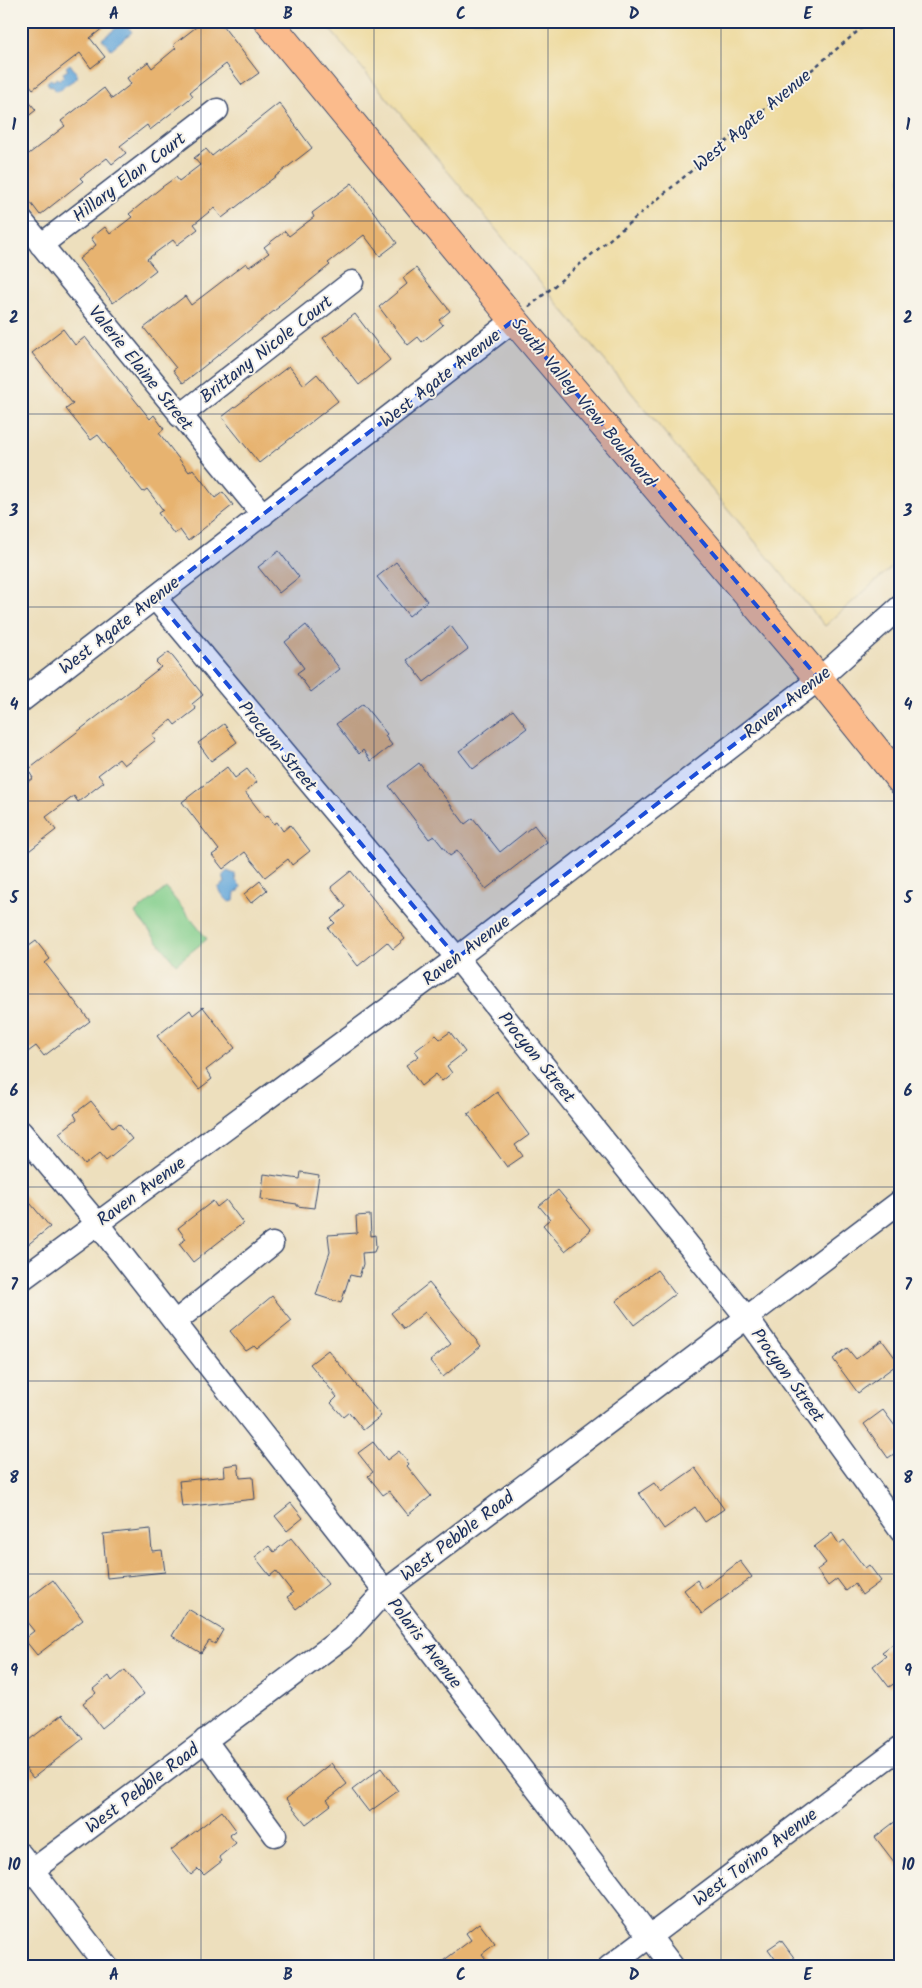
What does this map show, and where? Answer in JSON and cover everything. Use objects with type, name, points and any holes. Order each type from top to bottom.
[{"type":"main road","name":"South Valley View Boulevard","points":[[268,21],[514,320],[819,679],[901,781]]},
{"type":"street","name":"Hillary Elan Court","points":[[41,244],[217,110]]},
{"type":"street","name":"Valerie Elaine Street","points":[[21,220],[263,515]]},
{"type":"street","name":"Brittany Nicole Court","points":[[180,416],[352,282]]},
{"type":"street","name":"West Agate Avenue","points":[[21,701],[514,320]]},
{"type":"street","name":"Procyon Street","points":[[155,598],[457,958],[747,1318],[901,1531]]},
{"type":"street","name":"Raven Avenue","points":[[21,1280],[457,958],[819,679],[901,606]]},
{"type":"street","name":"Polaris Avenue","points":[[21,1132],[97,1223],[175,1322],[385,1591],[673,1967]]},
{"type":"street","name":"West Pebble Road","points":[[25,1868],[205,1740],[342,1638],[385,1591],[901,1201]]},
{"type":"street","points":[[175,1322],[272,1244]]},
{"type":"street","points":[[205,1740],[275,1835]]},
{"type":"street","name":"West Torino Avenue","points":[[609,1967],[901,1747]]},
{"type":"street","points":[[25,1868],[107,1967]]},
{"type":"path","name":"West Agate Avenue","points":[[514,320],[870,21]]},
{"type":"highlighted area","points":[[514,320],[819,679],[457,958],[155,598]]},
{"type":"green space","points":[[166,888],[207,939],[176,964],[135,913]]},
{"type":"sand","points":[[323,21],[901,21],[901,559],[825,626]]},
{"type":"water","points":[[124,22],[132,32],[111,49],[102,39]]},
{"type":"water","points":[[70,64],[77,74],[77,78],[56,91],[52,86],[50,87],[47,82],[57,78],[59,80],[64,76],[63,73],[68,70],[66,67]]},
{"type":"water","points":[[227,871],[235,874],[236,881],[241,886],[239,891],[235,892],[234,901],[230,902],[218,888],[225,883],[223,875]]},
{"type":"building","points":[[31,21],[112,21],[90,38],[105,57],[91,68],[80,53],[33,89],[21,74],[21,29]]},
{"type":"building","points":[[204,21],[219,21],[259,73],[242,85],[226,64],[190,92],[193,96],[150,130],[147,125],[120,146],[126,153],[112,164],[107,158],[80,178],[83,181],[40,215],[21,190],[21,160],[65,126],[61,121],[104,88],[112,99],[131,84],[127,78],[148,62],[152,68],[176,48],[173,45]]},
{"type":"building","points":[[21,92],[36,110],[21,122]]},
{"type":"building","points":[[279,103],[312,148],[222,218],[214,208],[194,224],[198,229],[177,245],[173,240],[147,259],[156,270],[113,303],[79,259],[96,245],[91,238],[105,227],[110,234],[132,217],[129,214],[162,187],[176,177],[179,181],[200,165],[194,158],[206,149],[212,156]]},
{"type":"building","points":[[352,183],[397,243],[380,256],[364,235],[328,263],[330,265],[279,307],[183,383],[173,370],[176,368],[144,328],[185,296],[191,305],[246,263],[249,267],[269,253],[264,247],[285,231],[289,236],[314,217],[312,213]]},
{"type":"building","points":[[416,268],[450,311],[439,320],[443,325],[422,342],[418,337],[408,345],[379,307],[407,284],[403,278]]},
{"type":"building","points":[[355,314],[390,360],[359,385],[323,338]]},
{"type":"building","points":[[63,329],[75,345],[85,337],[150,419],[154,415],[164,429],[159,433],[189,472],[193,469],[215,498],[223,492],[233,505],[188,541],[180,530],[174,534],[158,513],[163,510],[147,489],[143,492],[98,435],[91,440],[66,409],[73,404],[32,353]]},
{"type":"building","points":[[289,366],[304,385],[317,374],[338,401],[259,463],[222,417]]},
{"type":"building","points":[[279,551],[299,577],[279,593],[258,567]]},
{"type":"building","points":[[396,562],[427,601],[409,616],[377,577]]},
{"type":"building","points":[[306,625],[340,669],[311,692],[297,673],[304,668],[285,642]]},
{"type":"building","points":[[451,626],[468,649],[424,682],[407,660]]},
{"type":"building","points":[[169,652],[203,695],[192,704],[196,709],[175,725],[171,720],[152,735],[156,740],[124,765],[119,759],[98,775],[104,782],[78,802],[74,796],[46,817],[56,830],[21,857],[21,787],[33,778],[28,770],[161,667],[156,662]]},
{"type":"building","points":[[363,704],[387,734],[385,736],[392,745],[371,761],[363,750],[359,754],[336,724]]},
{"type":"building","points":[[513,710],[527,728],[473,769],[459,751]]},
{"type":"building","points":[[224,724],[237,742],[211,761],[198,743]]},
{"type":"building","points":[[419,763],[465,824],[473,818],[500,852],[534,825],[547,842],[486,889],[457,851],[450,856],[434,836],[429,839],[389,786]]},
{"type":"building","points":[[227,767],[235,778],[247,769],[257,782],[245,792],[265,818],[268,815],[274,824],[277,822],[283,831],[290,825],[310,851],[292,865],[288,859],[265,877],[245,852],[223,869],[212,855],[219,850],[182,802]]},
{"type":"building","points":[[351,871],[405,939],[393,949],[387,942],[358,966],[328,928],[335,923],[331,919],[346,907],[331,887]]},
{"type":"building","points":[[260,881],[267,890],[251,903],[244,894]]},
{"type":"building","points":[[36,941],[50,959],[45,963],[90,1021],[44,1056],[36,1046],[21,1057],[21,1035],[27,1031],[21,1024],[21,952]]},
{"type":"building","points":[[203,1007],[235,1048],[206,1070],[212,1079],[199,1089],[157,1036],[190,1010],[193,1015]]},
{"type":"building","points":[[450,1032],[465,1052],[447,1066],[452,1073],[442,1081],[436,1074],[421,1086],[406,1065],[419,1056],[415,1051],[436,1035],[440,1039]]},
{"type":"building","points":[[497,1092],[529,1135],[515,1145],[523,1156],[507,1167],[468,1114]]},
{"type":"building","points":[[91,1101],[113,1128],[119,1123],[132,1139],[106,1160],[100,1153],[85,1165],[59,1133],[77,1119],[74,1114]]},
{"type":"building","points":[[301,1172],[319,1175],[314,1208],[261,1199],[264,1174],[300,1179]]},
{"type":"building","points":[[558,1190],[591,1230],[565,1251],[543,1225],[550,1219],[539,1206]]},
{"type":"building","points":[[21,1192],[50,1227],[21,1250]]},
{"type":"building","points":[[226,1200],[243,1223],[193,1262],[179,1244],[186,1239],[178,1228],[213,1201],[217,1207]]},
{"type":"building","points":[[370,1215],[371,1236],[375,1235],[376,1247],[374,1252],[362,1253],[363,1264],[359,1277],[350,1275],[341,1303],[316,1295],[330,1252],[328,1235],[357,1233],[356,1216]]},
{"type":"building","points":[[657,1270],[675,1294],[634,1325],[616,1301]]},
{"type":"building","points":[[429,1283],[481,1346],[443,1377],[430,1361],[451,1344],[425,1312],[404,1329],[391,1313]]},
{"type":"building","points":[[272,1296],[292,1321],[257,1349],[254,1346],[246,1351],[230,1331]]},
{"type":"building","points":[[882,1340],[899,1363],[858,1393],[833,1359],[847,1348],[856,1359]]},
{"type":"building","points":[[328,1350],[381,1416],[363,1430],[349,1412],[343,1417],[331,1403],[337,1397],[310,1364]]},
{"type":"building","points":[[883,1410],[901,1434],[901,1449],[888,1458],[864,1424]]},
{"type":"building","points":[[373,1442],[387,1460],[399,1451],[409,1464],[407,1466],[431,1496],[408,1515],[389,1491],[383,1495],[368,1476],[373,1472],[358,1453]]},
{"type":"building","points":[[238,1464],[240,1478],[253,1477],[255,1499],[182,1507],[179,1481],[225,1476],[224,1466]]},
{"type":"building","points":[[695,1468],[724,1509],[705,1522],[695,1507],[664,1529],[639,1493],[654,1483],[661,1492]]},
{"type":"building","points":[[291,1503],[303,1518],[287,1531],[275,1516]]},
{"type":"building","points":[[150,1529],[152,1551],[162,1550],[165,1572],[107,1578],[103,1534]]},
{"type":"building","points":[[832,1533],[839,1544],[844,1540],[865,1568],[869,1565],[881,1581],[862,1595],[855,1584],[846,1591],[837,1579],[828,1586],[817,1570],[826,1563],[814,1547]]},
{"type":"building","points":[[291,1538],[328,1584],[296,1609],[287,1597],[293,1593],[276,1571],[270,1576],[255,1557],[269,1546],[274,1552]]},
{"type":"building","points":[[740,1561],[752,1577],[702,1614],[684,1590],[697,1580],[703,1589]]},
{"type":"building","points":[[53,1580],[83,1620],[37,1655],[24,1639],[34,1631],[21,1615],[21,1604]]},
{"type":"building","points":[[188,1609],[223,1630],[215,1644],[209,1641],[201,1653],[172,1636]]},
{"type":"building","points":[[901,1638],[901,1679],[889,1687],[873,1666],[886,1656],[882,1652]]},
{"type":"building","points":[[125,1670],[144,1694],[102,1728],[83,1703],[96,1693],[93,1689],[109,1676],[112,1681]]},
{"type":"building","points":[[63,1714],[83,1739],[33,1778],[21,1763],[21,1746]]},
{"type":"building","points":[[331,1763],[347,1784],[327,1800],[331,1805],[306,1824],[286,1799]]},
{"type":"building","points":[[381,1768],[398,1791],[369,1812],[352,1790]]},
{"type":"building","points":[[222,1811],[236,1830],[229,1835],[236,1843],[219,1857],[222,1861],[204,1875],[198,1869],[191,1875],[171,1850]]},
{"type":"building","points":[[901,1817],[901,1871],[875,1837]]},
{"type":"building","points":[[479,1923],[495,1944],[482,1954],[492,1967],[435,1967],[471,1940],[466,1933]]},
{"type":"building","points":[[781,1940],[801,1967],[781,1967],[768,1949]]}]
